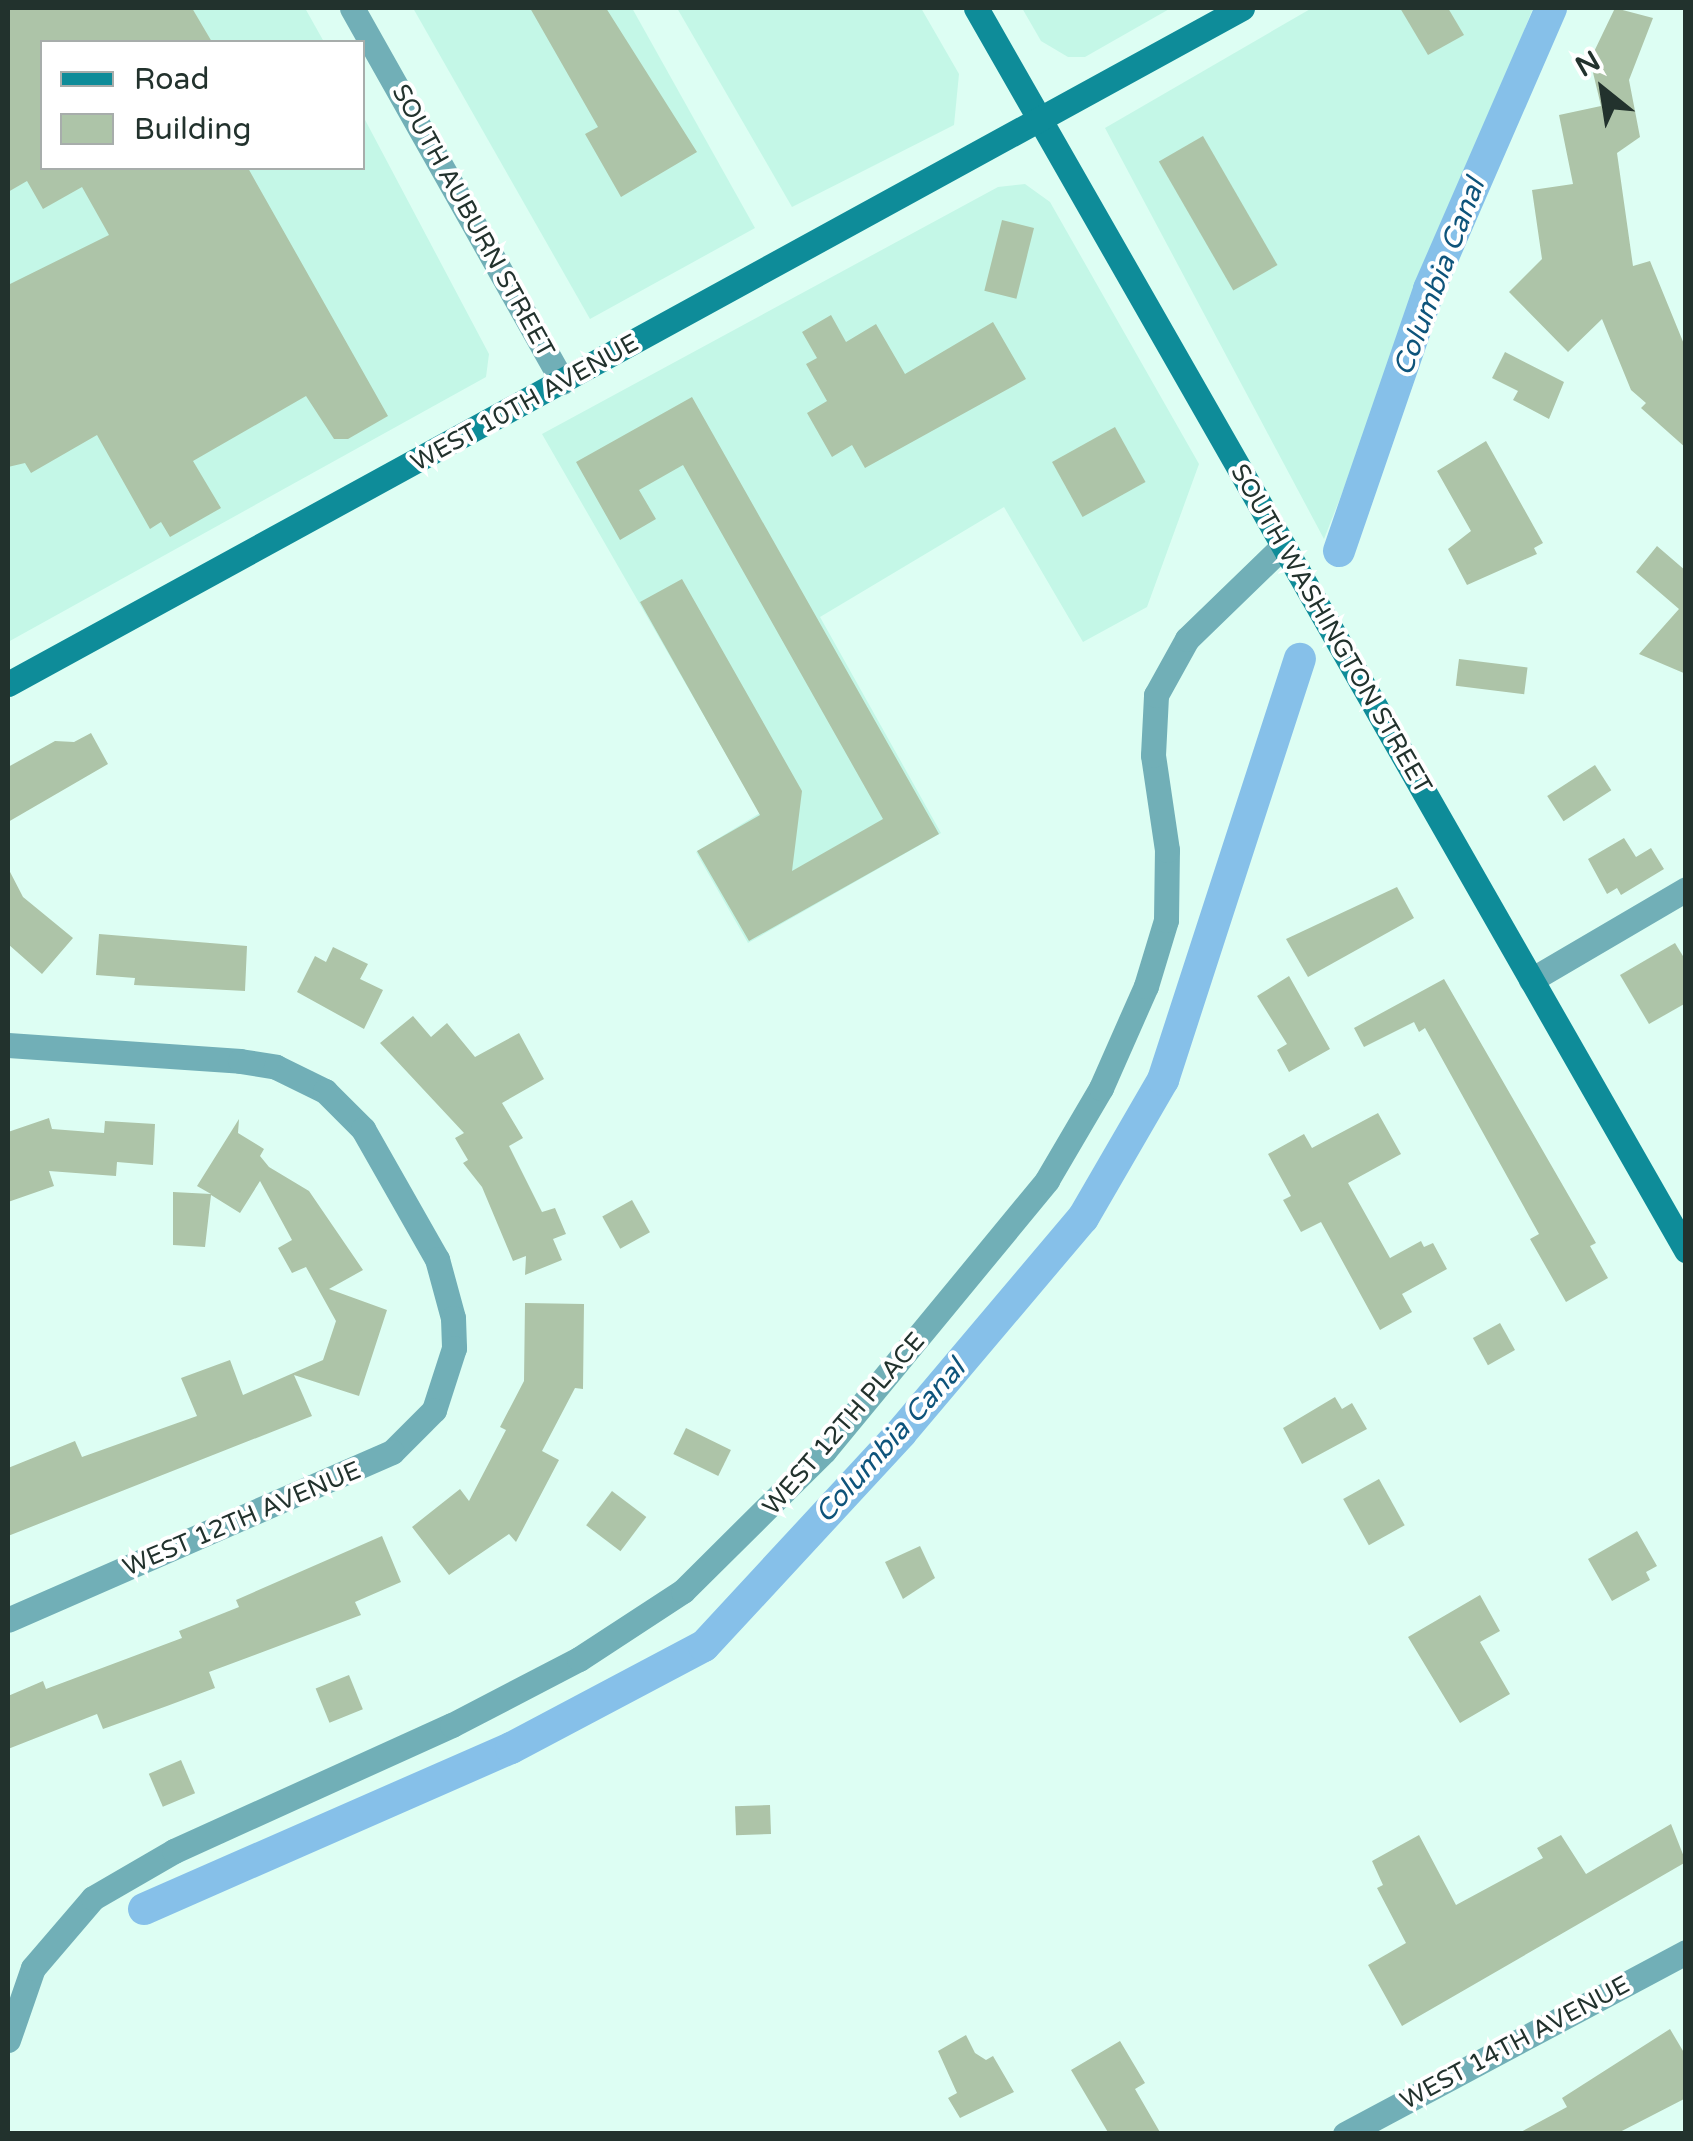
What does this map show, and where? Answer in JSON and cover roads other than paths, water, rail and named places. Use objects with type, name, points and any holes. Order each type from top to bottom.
[{"type":"main road","name":"SOUTH WASHINGTON STREET","points":[[976,8],[1686,1250]]},
{"type":"main road","name":"WEST 10TH AVENUE","points":[[8,684],[1042,122],[1242,8]]},
{"type":"street","name":"SOUTH AUBURN STREET","points":[[352,8],[564,382]]},
{"type":"street","name":"WEST 12TH PLACE","points":[[8,2040],[17,2002],[60,1930],[129,1873],[579,1659],[697,1579],[824,1451],[1046,1180],[1101,1088],[1146,986],[1166,920],[1166,850],[1152,755],[1156,694],[1187,639],[1283,546]]},
{"type":"street","points":[[1531,980],[1686,889]]},
{"type":"street","name":"WEST 12TH AVENUE","points":[[8,1044],[240,1061],[276,1067],[325,1091],[363,1130],[436,1259],[453,1318],[447,1382],[415,1434],[365,1468],[8,1620]]},
{"type":"street","name":"WEST 14TH AVENUE","points":[[1345,2134],[1686,1952]]},
{"type":"waterway","name":"Columbia Canal","points":[[1339,551],[1429,289],[1551,8]]},
{"type":"waterway","name":"Columbia Canal","points":[[144,1909],[511,1748],[704,1646],[901,1433],[1083,1218],[1163,1080],[1300,659]]}]
